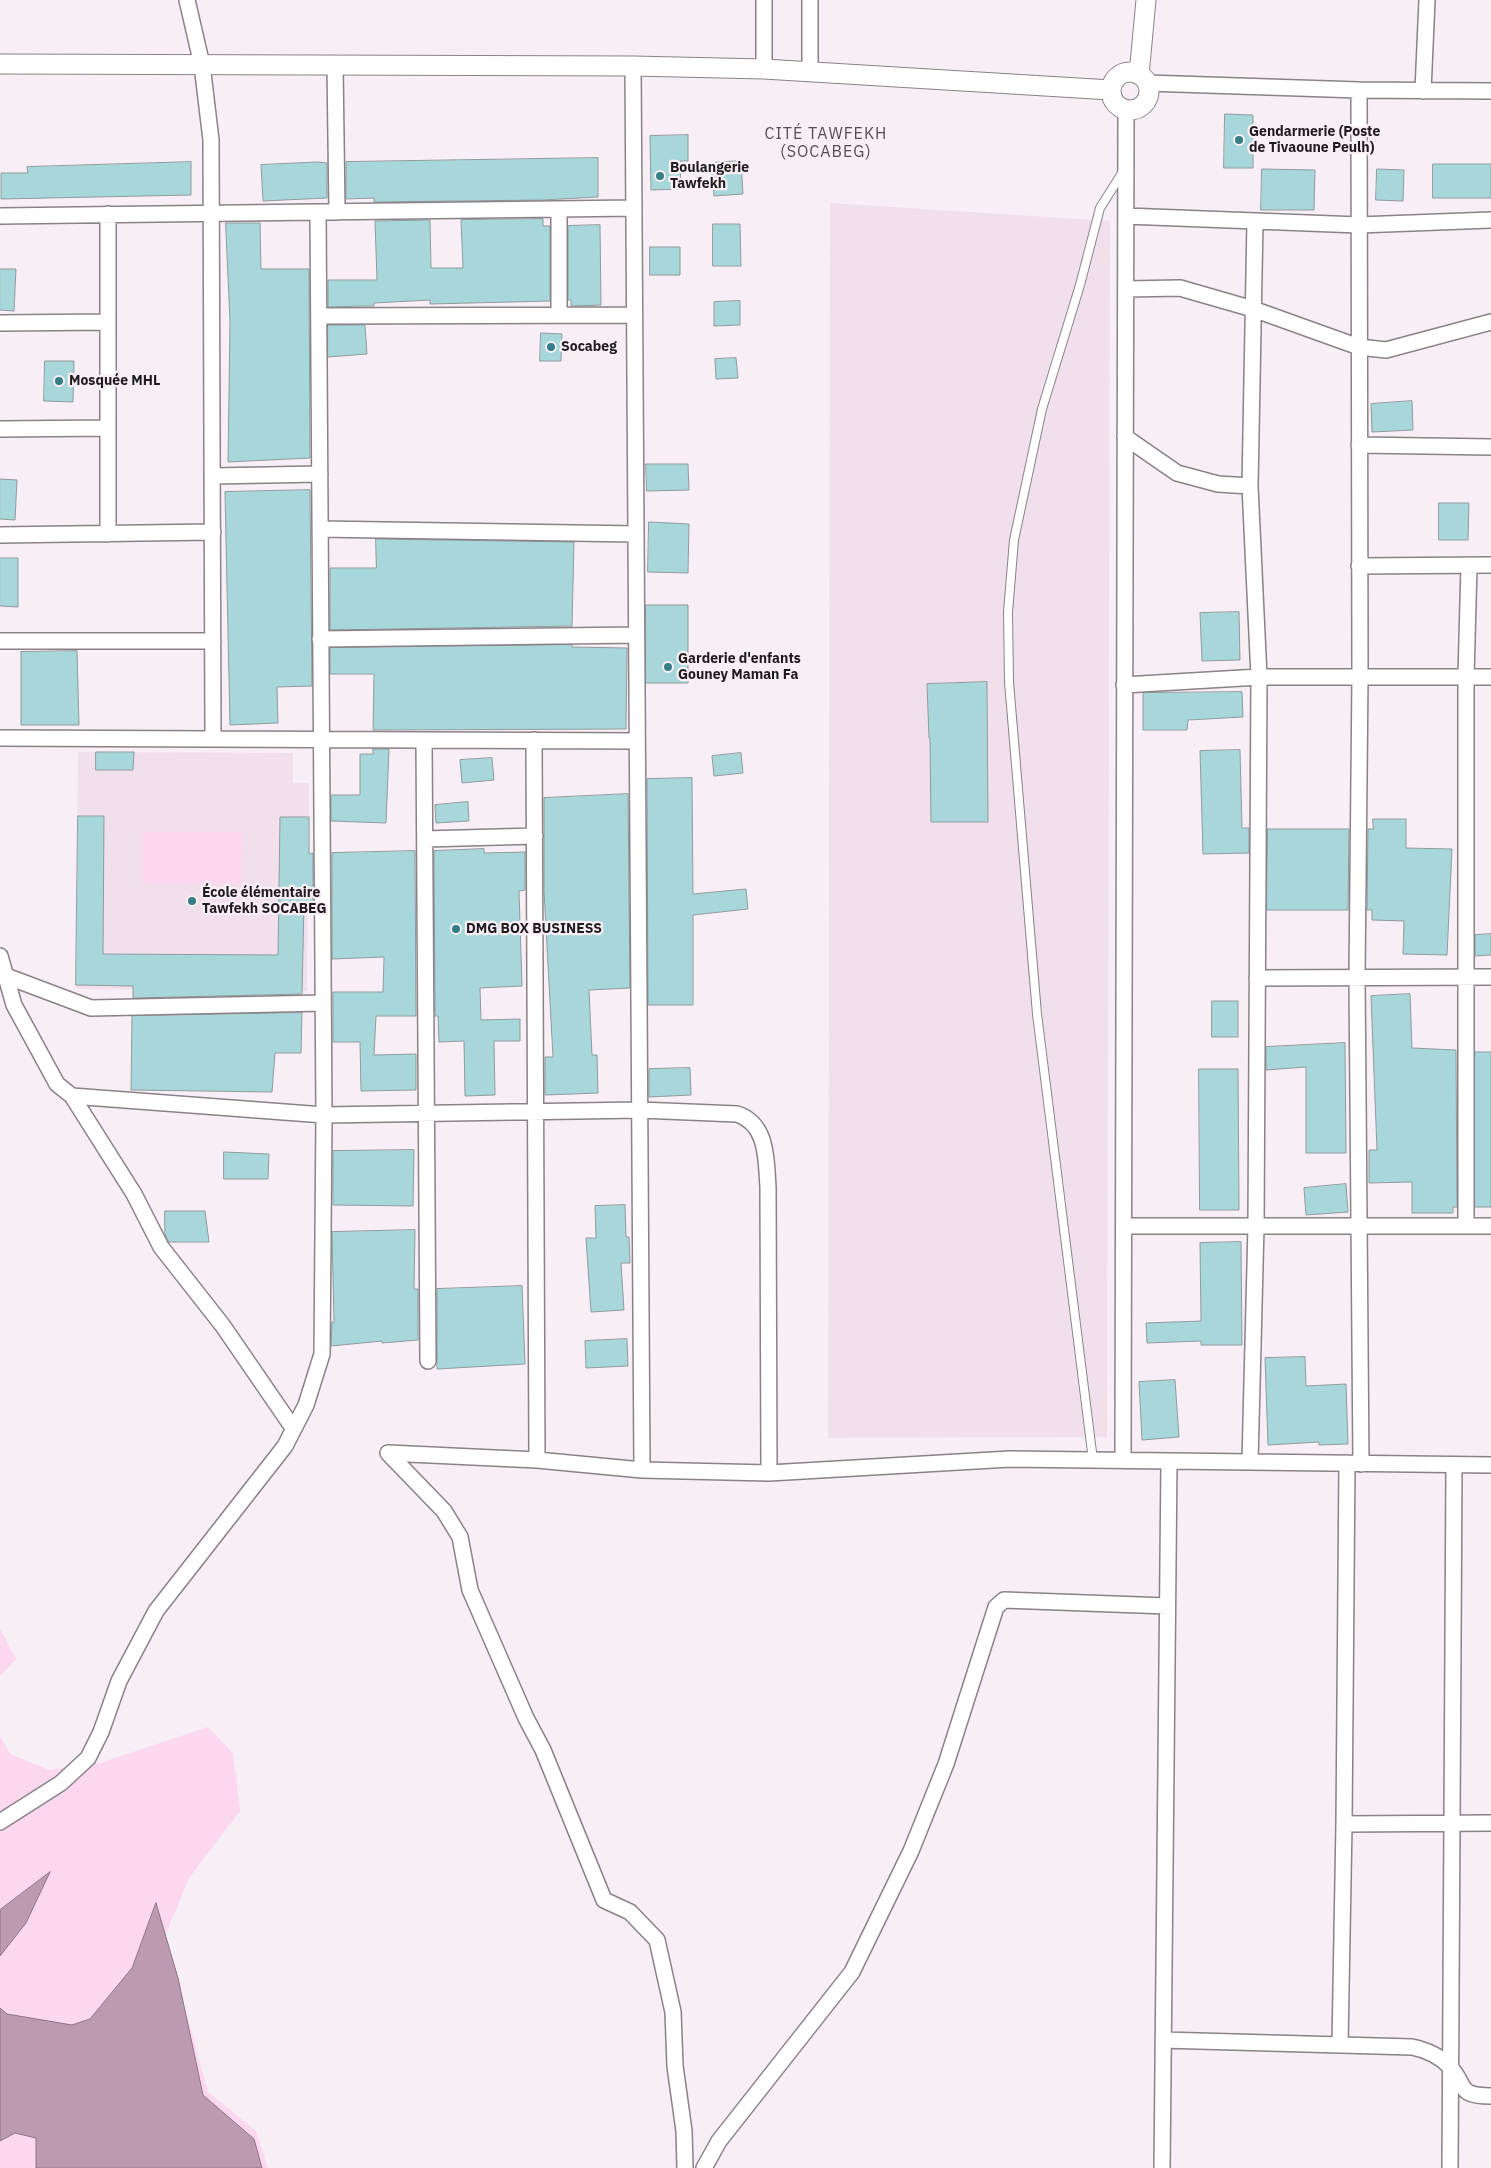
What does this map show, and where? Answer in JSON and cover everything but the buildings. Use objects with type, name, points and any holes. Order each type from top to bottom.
[{"type":"street","points":[[187,0],[202,65],[211,140],[213,739]]},
{"type":"street","points":[[764,0],[764,69]]},
{"type":"street","points":[[810,0],[810,72]]},
{"type":"street","points":[[1146,0],[1143,79],[1149,94],[1144,104],[1136,110],[1126,110],[1118,106],[1112,99],[1111,90],[1114,81],[1121,74],[1130,72],[1143,79],[1359,90],[1491,91]]},
{"type":"street","points":[[1423,91],[1427,0]]},
{"type":"street","points":[[0,64],[633,66],[764,69],[1111,90]]},
{"type":"street","points":[[335,65],[337,212]]},
{"type":"street","points":[[633,66],[642,1470]]},
{"type":"street","points":[[1340,2044],[1360,1226],[1357,978],[1360,677],[1359,90]]},
{"type":"street","points":[[1123,1460],[1126,110]]},
{"type":"street","points":[[0,216],[634,208]]},
{"type":"street","points":[[559,209],[559,315]]},
{"type":"street","points":[[0,1822],[61,1783],[88,1758],[101,1732],[119,1681],[156,1611],[285,1446],[306,1405],[322,1354],[324,1115],[320,739],[320,316],[318,212]]},
{"type":"street","points":[[108,214],[108,534]]},
{"type":"street","points":[[1126,216],[1359,225],[1491,220]]},
{"type":"street","points":[[1250,1462],[1256,1226],[1259,677],[1250,486],[1255,221]]},
{"type":"street","points":[[1126,289],[1180,288],[1253,309],[1359,347],[1386,350],[1491,322]]},
{"type":"street","points":[[320,316],[634,315]]},
{"type":"street","points":[[0,323],[108,322]]},
{"type":"street","points":[[0,429],[108,428]]},
{"type":"street","points":[[1125,437],[1177,473],[1218,484],[1250,486]]},
{"type":"street","points":[[1359,445],[1491,447]]},
{"type":"street","points":[[212,476],[320,474]]},
{"type":"street","points":[[320,529],[636,534]]},
{"type":"street","points":[[0,535],[213,532]]},
{"type":"street","points":[[1466,1226],[1466,677],[1469,565]]},
{"type":"street","points":[[1359,566],[1491,565]]},
{"type":"street","points":[[320,639],[636,636]]},
{"type":"street","points":[[0,641],[213,641]]},
{"type":"street","points":[[1124,685],[1259,677],[1491,677]]},
{"type":"street","points":[[0,738],[637,741]]},
{"type":"street","points":[[424,740],[428,1361]]},
{"type":"street","points":[[534,740],[537,1460]]},
{"type":"street","points":[[425,840],[535,836]]},
{"type":"street","points":[[0,956],[14,1005],[57,1084],[72,1096],[134,1194],[161,1247],[223,1326],[293,1428]]},
{"type":"street","points":[[6,976],[90,1008],[323,1003]]},
{"type":"street","points":[[1257,978],[1491,977]]},
{"type":"street","points":[[72,1096],[324,1115],[640,1110],[737,1114],[747,1118],[759,1131],[766,1147],[768,1197],[769,1473]]},
{"type":"street","points":[[1124,1226],[1491,1226]]},
{"type":"street","points":[[684,2168],[684,2131],[676,2066],[673,2012],[657,1940],[630,1912],[604,1900],[543,1750],[526,1718],[470,1590],[460,1537],[444,1512],[388,1453],[537,1460],[642,1470],[769,1473],[1010,1459],[1491,1465]]},
{"type":"street","points":[[1162,2168],[1169,1461]]},
{"type":"street","points":[[1450,2168],[1454,1465]]},
{"type":"street","points":[[704,2168],[725,2134],[852,1972],[910,1851],[946,1764],[996,1607],[1004,1600],[1167,1606]]},
{"type":"street","points":[[1344,1824],[1491,1823]]},
{"type":"street","points":[[1163,2040],[1412,2047],[1428,2050],[1451,2068],[1462,2089],[1473,2094],[1491,2096]]},
{"type":"lane","points":[[1092,1460],[1037,1014],[1009,682],[1008,612],[1014,540],[1042,409],[1080,285],[1100,208],[1126,166]]},
{"type":"shaded area","points":[[830,203],[1110,221],[1107,1437],[828,1438]]},
{"type":"shaded area","name":"École élémentaire Tawfekh SOCABEG","points":[[78,752],[293,753],[293,783],[309,783],[307,991],[76,989]]},
{"type":"shaded area","points":[[143,832],[242,832],[241,884],[143,884]]},
{"type":"shaded area","points":[[0,1629],[16,1659],[0,1676]]},
{"type":"shaded area","points":[[208,1727],[233,1753],[240,1811],[189,1878],[165,1936],[208,2092],[256,2131],[268,2168],[0,2168],[0,1735],[10,1754],[49,1770],[100,1763]]},
{"type":"shaded area","points":[[50,1872],[26,1923],[0,1956],[0,1910]]},
{"type":"shaded area","points":[[156,1903],[178,1978],[203,2095],[254,2139],[262,2168],[36,2168],[36,2138],[15,2133],[0,2141],[0,2008],[7,2014],[72,2025],[90,2019],[132,1968]]},
{"type":"place","name":"Gendarmerie (Poste de Tivaoune Peulh)","points":[[1239,140]]},
{"type":"place","name":"Boulangerie Tawfekh","points":[[660,176]]},
{"type":"place","name":"Socabeg","points":[[551,347]]},
{"type":"place","name":"Mosquée MHL","points":[[59,381]]},
{"type":"place","name":"Garderie d'enfants Gouney Maman Fa","points":[[668,667]]},
{"type":"place","name":"École élémentaire Tawfekh SOCABEG","points":[[192,901]]},
{"type":"place","name":"DMG BOX BUSINESS","points":[[456,929]]},
{"type":"district","name":"CITÉ TAWFEKH (SOCABEG)","points":[[826,143]]}]
